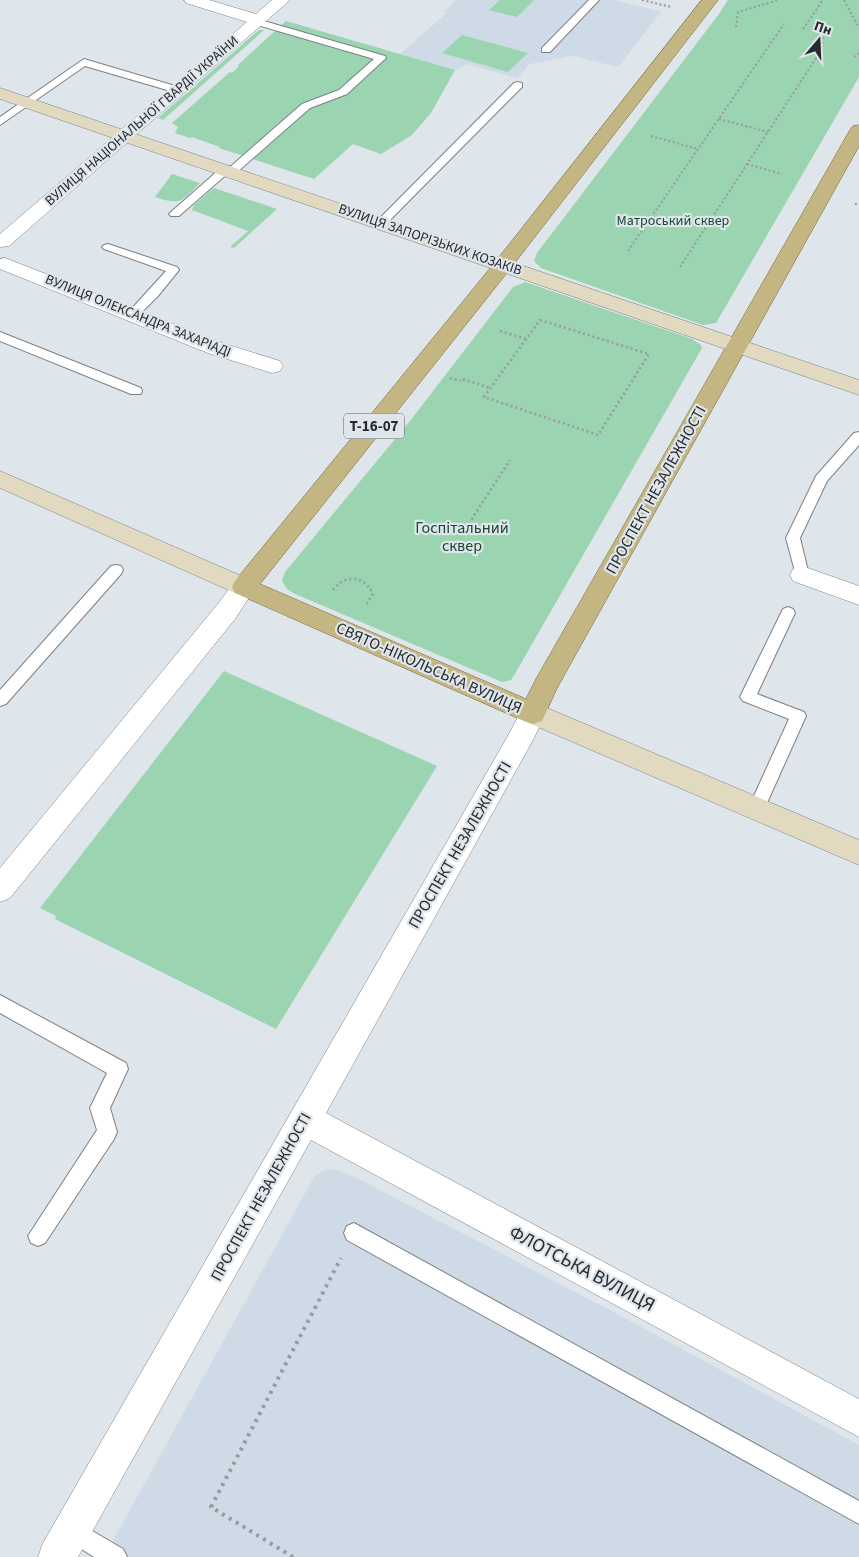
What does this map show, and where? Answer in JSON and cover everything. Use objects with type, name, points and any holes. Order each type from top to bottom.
[{"type":"main road","points":[[503,265],[710,0]]},
{"type":"main road","name":"ВУЛИЦЯ ЗАПОРІЗЬКИХ КОЗАКІВ","points":[[0,93],[859,388]]},
{"type":"main road","name":"ПРОСПЕКТ НЕЗАЛЕЖНОСТІ","points":[[533,713],[550,677],[859,130]]},
{"type":"main road","name":"Т-16-07","points":[[244,587],[503,265]]},
{"type":"main road","name":"СВЯТО-НІКОЛЬСЬКА ВУЛИЦЯ","points":[[0,480],[859,854]]},
{"type":"street","points":[[192,0],[258,21]]},
{"type":"street","name":"ВУЛИЦЯ НАЦІОНАЛЬНОЇ ГВАРДІЇ УКРАЇНИ","points":[[1,243],[282,0]]},
{"type":"street","points":[[1,243],[3,264]]},
{"type":"street","name":"ВУЛИЦЯ ОЛЕКСАНДРА ЗАХАРІАДІ","points":[[3,264],[58,283],[70,291],[215,348],[272,366]]},
{"type":"street","points":[[802,575],[859,596]]},
{"type":"street","points":[[0,889],[226,612],[244,587]]},
{"type":"street","name":"ПРОСПЕКТ НЕЗАЛЕЖНОСТІ","points":[[65,1544],[520,740],[533,713]]},
{"type":"street","name":"ФЛОТСЬКА ВУЛИЦЯ","points":[[305,1119],[859,1420]]},
{"type":"lane","points":[[546,50],[594,0]]},
{"type":"lane","points":[[175,214],[306,106],[343,92],[381,58],[258,21]]},
{"type":"lane","points":[[0,122],[84,62],[178,90]]},
{"type":"lane","points":[[381,223],[518,85]]},
{"type":"lane","points":[[108,247],[173,270],[131,316]]},
{"type":"lane","points":[[0,336],[136,391]]},
{"type":"lane","points":[[802,575],[793,538],[821,478],[859,436]]},
{"type":"lane","points":[[0,700],[116,570]]},
{"type":"lane","points":[[756,809],[798,716],[748,697],[788,613]]},
{"type":"lane","points":[[0,1003],[120,1069],[100,1108],[107,1132],[38,1236]]},
{"type":"lane","points":[[354,1233],[859,1512]]},
{"type":"lane","points":[[65,1544],[115,1557]]},
{"type":"path","points":[[642,0],[679,9]]},
{"type":"path","points":[[736,27],[738,12],[778,0]]},
{"type":"path","points":[[804,29],[823,0]]},
{"type":"path","points":[[844,0],[859,28]]},
{"type":"path","points":[[628,251],[784,24]]},
{"type":"path","points":[[680,267],[822,48],[824,34]]},
{"type":"path","points":[[854,57],[859,53]]},
{"type":"path","points":[[719,119],[768,132]]},
{"type":"path","points":[[651,136],[698,149]]},
{"type":"path","points":[[747,164],[782,174]]},
{"type":"path","points":[[855,204],[859,205]]},
{"type":"path","points":[[540,320],[649,354],[598,434],[484,397],[526,339],[540,320]]},
{"type":"path","points":[[500,331],[526,339]]},
{"type":"path","points":[[445,376],[490,388]]},
{"type":"path","points":[[466,528],[510,460]]},
{"type":"path","points":[[333,590],[341,581],[350,578],[366,582],[371,587],[373,594],[366,605]]},
{"type":"path","points":[[293,1557],[211,1508],[354,1233]]},
{"type":"shaded area","points":[[456,0],[615,0],[661,12],[618,67],[572,56],[530,64],[517,78],[467,64],[456,70],[400,54],[447,13],[444,12]]},
{"type":"shaded area","points":[[334,1169],[355,1177],[621,1316],[859,1445],[859,1557],[104,1557],[314,1177],[323,1170]]},
{"type":"green space","points":[[500,0],[534,0],[517,17],[489,10]]},
{"type":"green space","name":"Матроський сквер","points":[[728,0],[859,0],[859,77],[716,323],[703,325],[541,268],[534,261],[537,253]]},
{"type":"green space","points":[[286,21],[455,70],[431,113],[412,135],[381,154],[353,144],[314,179],[219,148],[192,137],[175,133],[178,127],[172,123],[230,72],[232,73],[238,65]]},
{"type":"green space","points":[[259,30],[264,30],[163,120],[158,118]]},
{"type":"green space","points":[[462,35],[528,53],[508,72],[442,53]]},
{"type":"green space","points":[[172,174],[200,183],[185,198],[180,200],[171,201],[155,197]]},
{"type":"green space","points":[[214,188],[277,209],[234,248],[230,247],[248,231],[192,210],[194,205]]},
{"type":"green space","name":"Госпітальний сквер","points":[[525,282],[692,339],[701,345],[702,348],[516,672],[511,680],[502,682],[293,593],[286,588],[282,580],[285,572],[410,421],[513,287]]},
{"type":"green space","points":[[224,671],[437,766],[276,1029],[55,919],[56,916],[40,908]]}]
